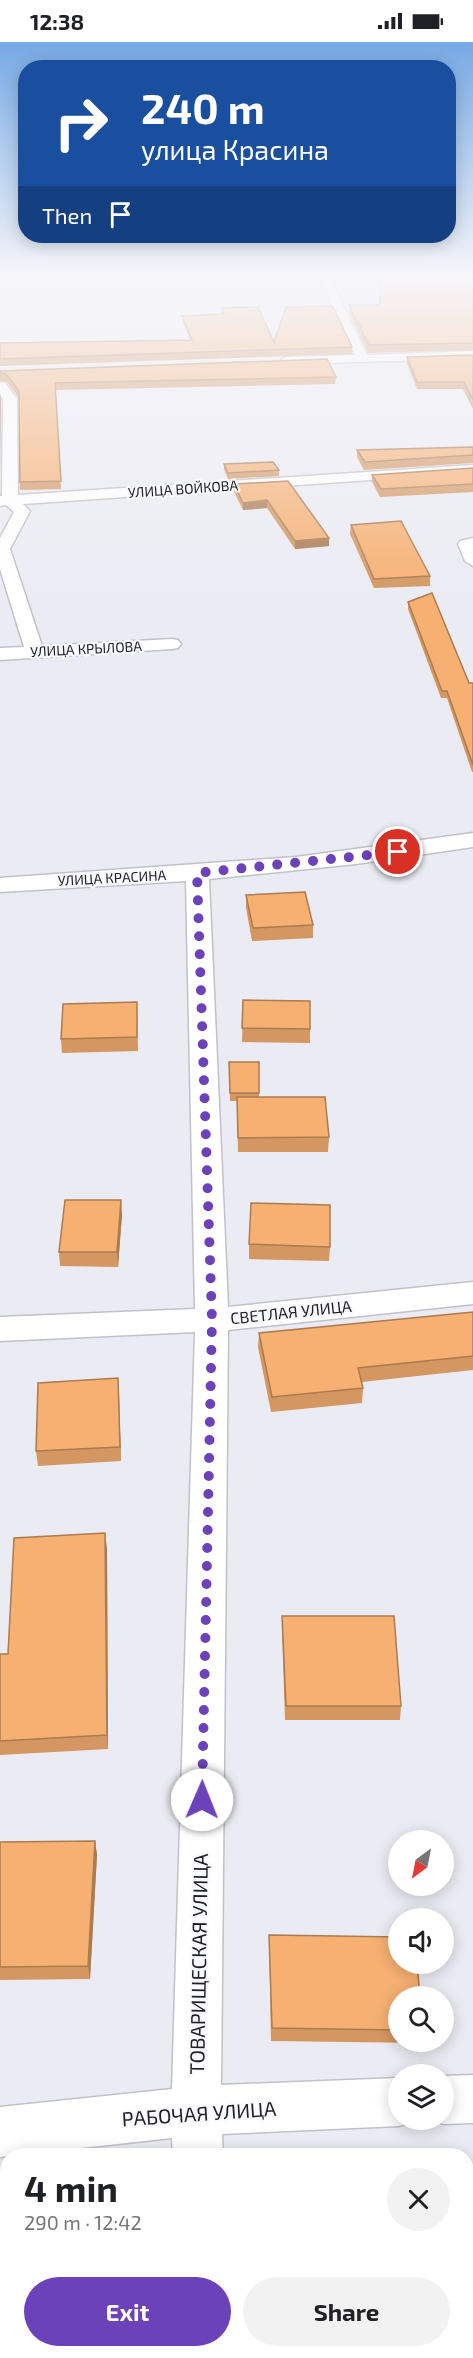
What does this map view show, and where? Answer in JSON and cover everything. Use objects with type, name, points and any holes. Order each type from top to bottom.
[{"type":"street","points":[[0,386],[10,399],[5,501],[22,511],[2,549],[35,652]]},
{"type":"street","name":"УЛИЦА ВОЙКОВА","points":[[5,501],[473,469]]},
{"type":"street","points":[[473,543],[466,544],[473,561]]},
{"type":"street","name":"УЛИЦА КРЫЛОВА","points":[[0,654],[172,644]]},
{"type":"street","name":"УЛИЦА КРАСИНА","points":[[0,885],[197,873],[421,849],[473,840]]},
{"type":"street","name":"ТОВАРИЩЕСКАЯ УЛИЦА","points":[[197,873],[212,1320],[197,2134]]},
{"type":"street","name":"СВЕТЛАЯ УЛИЦА","points":[[0,1329],[212,1320],[473,1293]]},
{"type":"street","points":[[454,2100],[473,2099]]},
{"type":"street","name":"РАБОЧАЯ УЛИЦА","points":[[0,2132],[197,2134],[388,2104]]},
{"type":"building","points":[[14,384],[55,384],[61,481],[20,482],[19,391]]},
{"type":"building","points":[[465,384],[473,384],[473,400]]},
{"type":"building","points":[[473,447],[473,455],[365,462],[357,450]]},
{"type":"building","points":[[273,462],[279,470],[228,473],[224,464]]},
{"type":"building","points":[[473,468],[473,484],[381,489],[372,475]]},
{"type":"building","points":[[288,481],[329,538],[295,541],[267,500],[243,503],[234,484]]},
{"type":"building","points":[[401,521],[430,576],[374,579],[351,525]]},
{"type":"building","points":[[432,593],[469,683],[473,683],[473,765],[447,691],[442,691],[408,602]]},
{"type":"building","points":[[305,892],[313,925],[253,928],[246,895]]},
{"type":"building","points":[[243,1000],[310,1001],[310,1029],[242,1028]]},
{"type":"building","points":[[137,1002],[137,1037],[61,1039],[63,1004]]},
{"type":"building","points":[[229,1062],[259,1062],[259,1093],[230,1093]]},
{"type":"building","points":[[237,1097],[325,1097],[329,1137],[238,1138]]},
{"type":"building","points":[[65,1200],[121,1200],[117,1252],[59,1252]]},
{"type":"building","points":[[251,1203],[330,1205],[330,1247],[249,1244]]},
{"type":"building","points":[[473,1312],[473,1356],[358,1368],[363,1388],[272,1397],[259,1333]]},
{"type":"building","points":[[118,1378],[120,1447],[36,1451],[38,1383]]},
{"type":"building","points":[[105,1533],[107,1735],[0,1741],[0,1654],[8,1654],[14,1538]]},
{"type":"building","points":[[282,1616],[394,1616],[401,1706],[286,1706]]},
{"type":"building","points":[[95,1841],[88,1966],[0,1967],[0,1842]]},
{"type":"building","points":[[269,1935],[388,1937],[388,1974],[418,1974],[419,1986],[388,1986],[388,2030],[272,2028]]},
{"type":"route","points":[[202,1800],[212,1320],[197,873],[398,852]]}]
